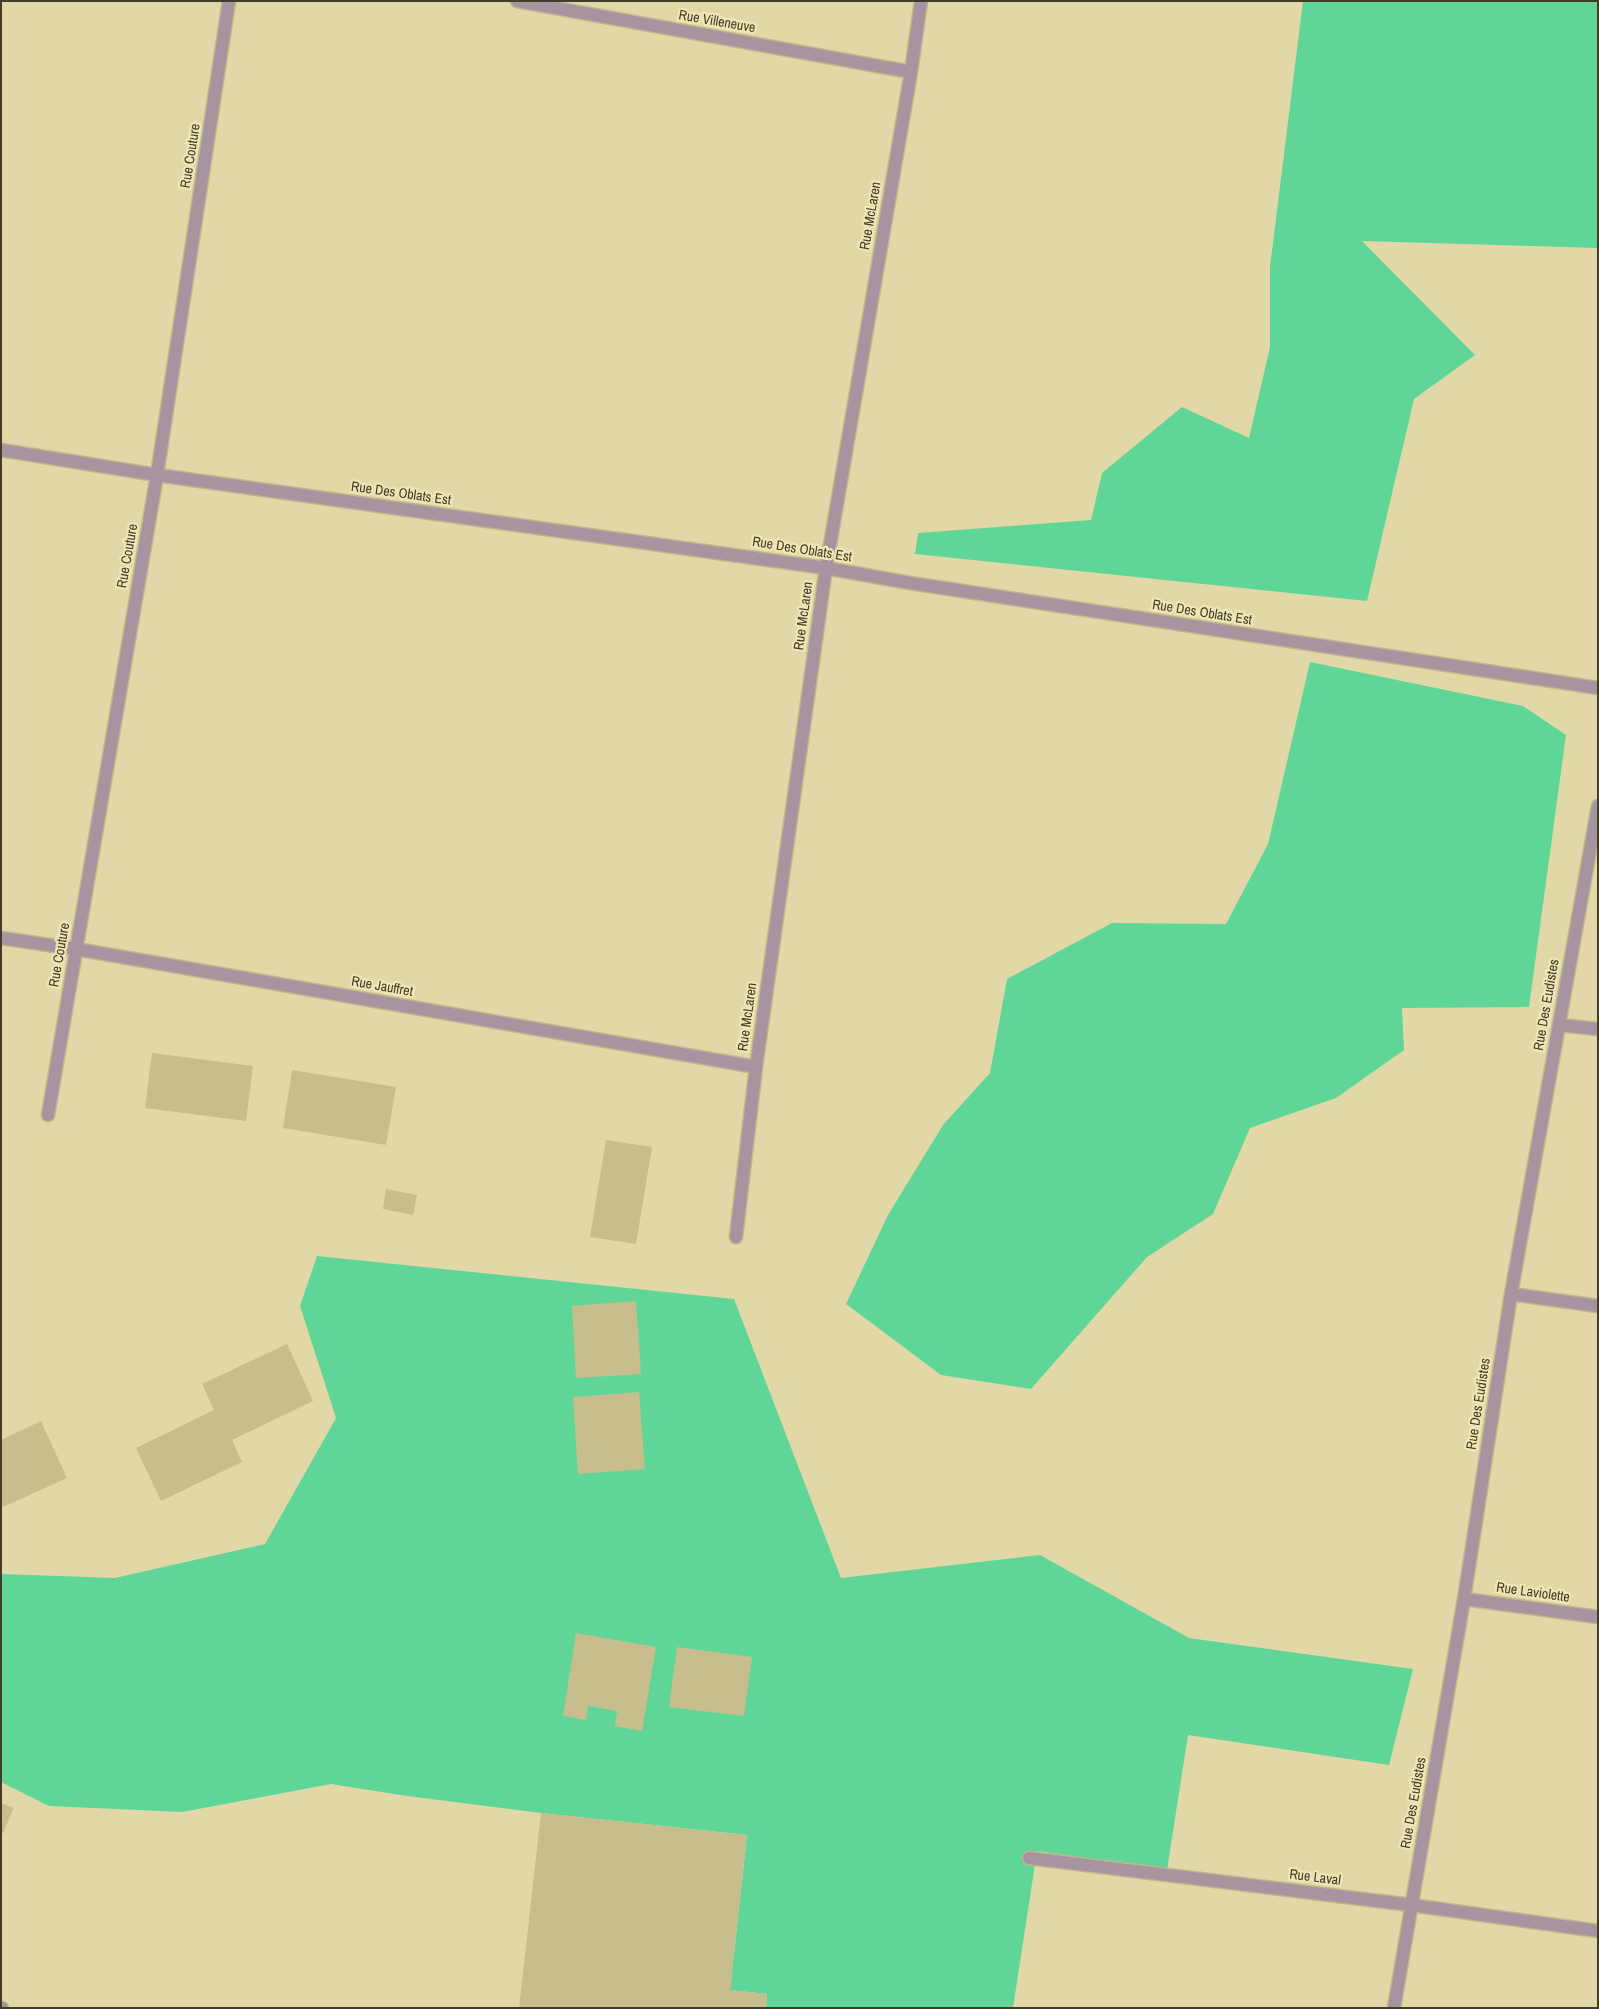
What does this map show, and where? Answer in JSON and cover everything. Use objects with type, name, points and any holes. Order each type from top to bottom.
[{"type":"street","name":"Rue Couture","points":[[48,1115],[157,474],[230,1]]},
{"type":"street","name":"Rue Villeneuve","points":[[517,1],[910,72]]},
{"type":"street","name":"Rue McLaren","points":[[736,1237],[756,1067],[826,568],[921,1]]},
{"type":"street","name":"Rue Des Oblats Est","points":[[1,450],[157,474],[826,568],[910,583],[1598,688]]},
{"type":"street","name":"Rue Des Eudistes","points":[[1394,2008],[1464,1599],[1511,1294],[1598,806]]},
{"type":"street","name":"Rue Jauffret","points":[[1,938],[76,948],[756,1067]]},
{"type":"street","points":[[1559,1025],[1598,1029]]},
{"type":"street","points":[[1511,1294],[1598,1306]]},
{"type":"street","name":"Rue Laviolette","points":[[1464,1599],[1598,1617]]},
{"type":"street","name":"Rue Laval","points":[[1029,1858],[1411,1905],[1598,1931]]},
{"type":"green space","points":[[1303,1],[1598,1],[1598,248],[1362,241],[1475,355],[1414,399],[1367,601],[915,554],[918,533],[1091,520],[1102,473],[1182,407],[1249,438],[1270,347],[1270,267]]},
{"type":"green space","points":[[1310,662],[1523,706],[1566,735],[1529,1007],[1402,1008],[1404,1050],[1336,1098],[1250,1128],[1213,1214],[1147,1257],[1031,1389],[941,1375],[846,1304],[888,1215],[943,1125],[990,1073],[1007,979],[1112,923],[1226,924],[1268,844]]},
{"type":"green space","points":[[317,1256],[734,1299],[841,1578],[1040,1555],[1189,1638],[1413,1669],[1389,1765],[1188,1735],[1167,1870],[1037,1851],[1013,2008],[766,2008],[767,1994],[730,1990],[747,1835],[541,1813],[331,1784],[182,1812],[49,1806],[1,1782],[1,1574],[115,1578],[265,1544],[336,1418],[300,1306]]},
{"type":"building","points":[[152,1053],[253,1066],[246,1121],[145,1108]]},
{"type":"building","points":[[292,1070],[396,1087],[386,1145],[283,1128]]},
{"type":"building","points":[[606,1140],[652,1147],[636,1244],[590,1237]]},
{"type":"building","points":[[386,1189],[417,1195],[413,1215],[383,1209]]},
{"type":"building","points":[[636,1301],[641,1374],[576,1378],[572,1306]]},
{"type":"building","points":[[287,1344],[313,1401],[232,1440],[242,1462],[161,1501],[136,1448],[214,1410],[202,1384]]},
{"type":"building","points":[[639,1392],[645,1469],[578,1474],[573,1397]]},
{"type":"building","points":[[41,1421],[67,1478],[1,1508],[1,1440]]},
{"type":"building","points":[[576,1633],[656,1647],[642,1731],[615,1726],[617,1711],[588,1706],[586,1720],[563,1716]]},
{"type":"building","points":[[677,1647],[752,1657],[744,1716],[669,1707]]},
{"type":"building","points":[[1,1803],[14,1808],[1,1837]]},
{"type":"building","points":[[541,1813],[747,1835],[730,1990],[767,1994],[766,2008],[519,2008]]}]
